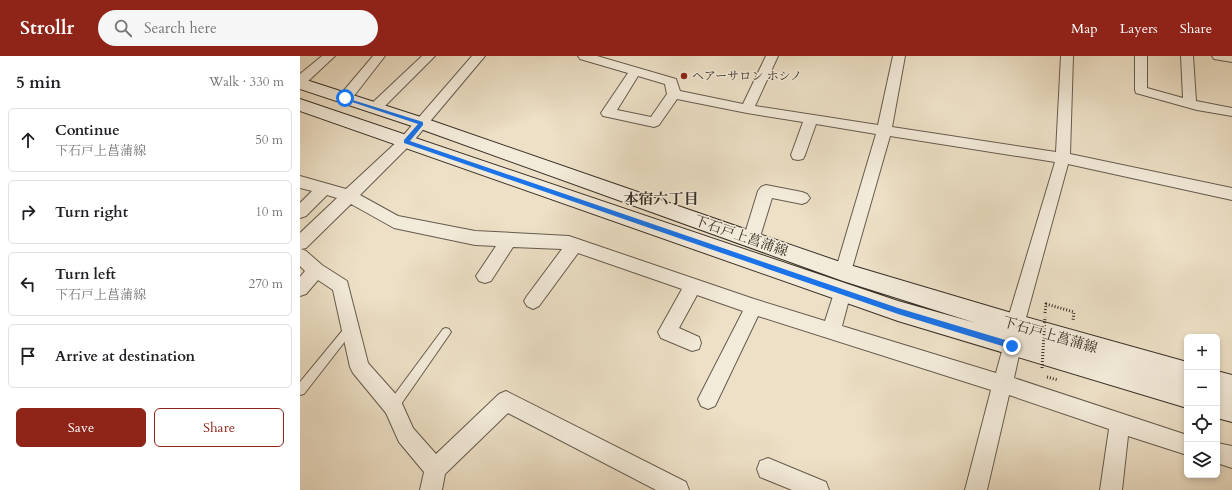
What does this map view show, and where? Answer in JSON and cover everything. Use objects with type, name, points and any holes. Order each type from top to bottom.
[{"type":"main road","name":"下石戸上菖蒲線","points":[[300,82],[421,123],[751,240],[843,282],[898,311],[1014,335],[1184,373]]},
{"type":"main road","name":"下石戸上菖蒲線","points":[[300,105],[406,142],[843,282]]},
{"type":"main road","name":"下石戸上菖蒲線","points":[[1014,335],[1184,395]]},
{"type":"main road","points":[[1220,384],[1232,387]]},
{"type":"main road","points":[[1220,406],[1232,409]]},
{"type":"street","points":[[300,82],[329,56]]},
{"type":"street","points":[[345,98],[379,56]]},
{"type":"street","points":[[375,108],[429,56]]},
{"type":"street","points":[[300,243],[406,142],[479,56]]},
{"type":"street","points":[[584,56],[671,82],[674,94],[654,122],[608,113],[635,72]]},
{"type":"street","points":[[747,109],[772,56]]},
{"type":"street","points":[[831,331],[884,131],[899,56]]},
{"type":"street","points":[[976,490],[1014,335],[1063,158],[1067,56]]},
{"type":"street","points":[[1141,56],[1141,90],[1190,104],[1232,112]]},
{"type":"street","points":[[1187,56],[1190,104]]},
{"type":"street","points":[[1218,56],[1232,58]]},
{"type":"street","points":[[674,94],[747,109],[1063,158],[1232,194]]},
{"type":"street","points":[[798,155],[811,119]]},
{"type":"street","points":[[300,182],[350,196],[394,222],[475,238],[569,243],[754,307],[1003,384],[1184,444]]},
{"type":"street","points":[[300,212],[324,189]]},
{"type":"street","points":[[751,240],[766,191],[802,198]]},
{"type":"street","points":[[485,276],[508,240]]},
{"type":"street","points":[[533,302],[575,246]]},
{"type":"street","points":[[300,256],[316,270],[341,286],[360,367],[393,406],[406,435],[435,469]]},
{"type":"street","points":[[300,289],[316,270]]},
{"type":"street","points":[[692,343],[667,332],[693,286]]},
{"type":"street","points":[[708,399],[754,307]]},
{"type":"street","points":[[430,490],[435,469],[506,401],[678,490]]},
{"type":"street","points":[[1111,490],[1120,422]]},
{"type":"street","points":[[1220,454],[1232,457]]},
{"type":"street","points":[[768,469],[818,490]]},
{"type":"lane","points":[[300,390],[351,327]]},
{"type":"lane","points":[[393,406],[446,332]]},
{"type":"path","points":[[1042,368],[1046,304],[1074,312],[1073,320],[1068,318]]},
{"type":"place","name":"ヘアーサロン ホシノ","points":[[684,76]]},
{"type":"district","name":"本宿六丁目","points":[[661,199]]},
{"type":"route","points":[[345,98],[421,123],[406,142],[898,311],[1012,346]]}]
